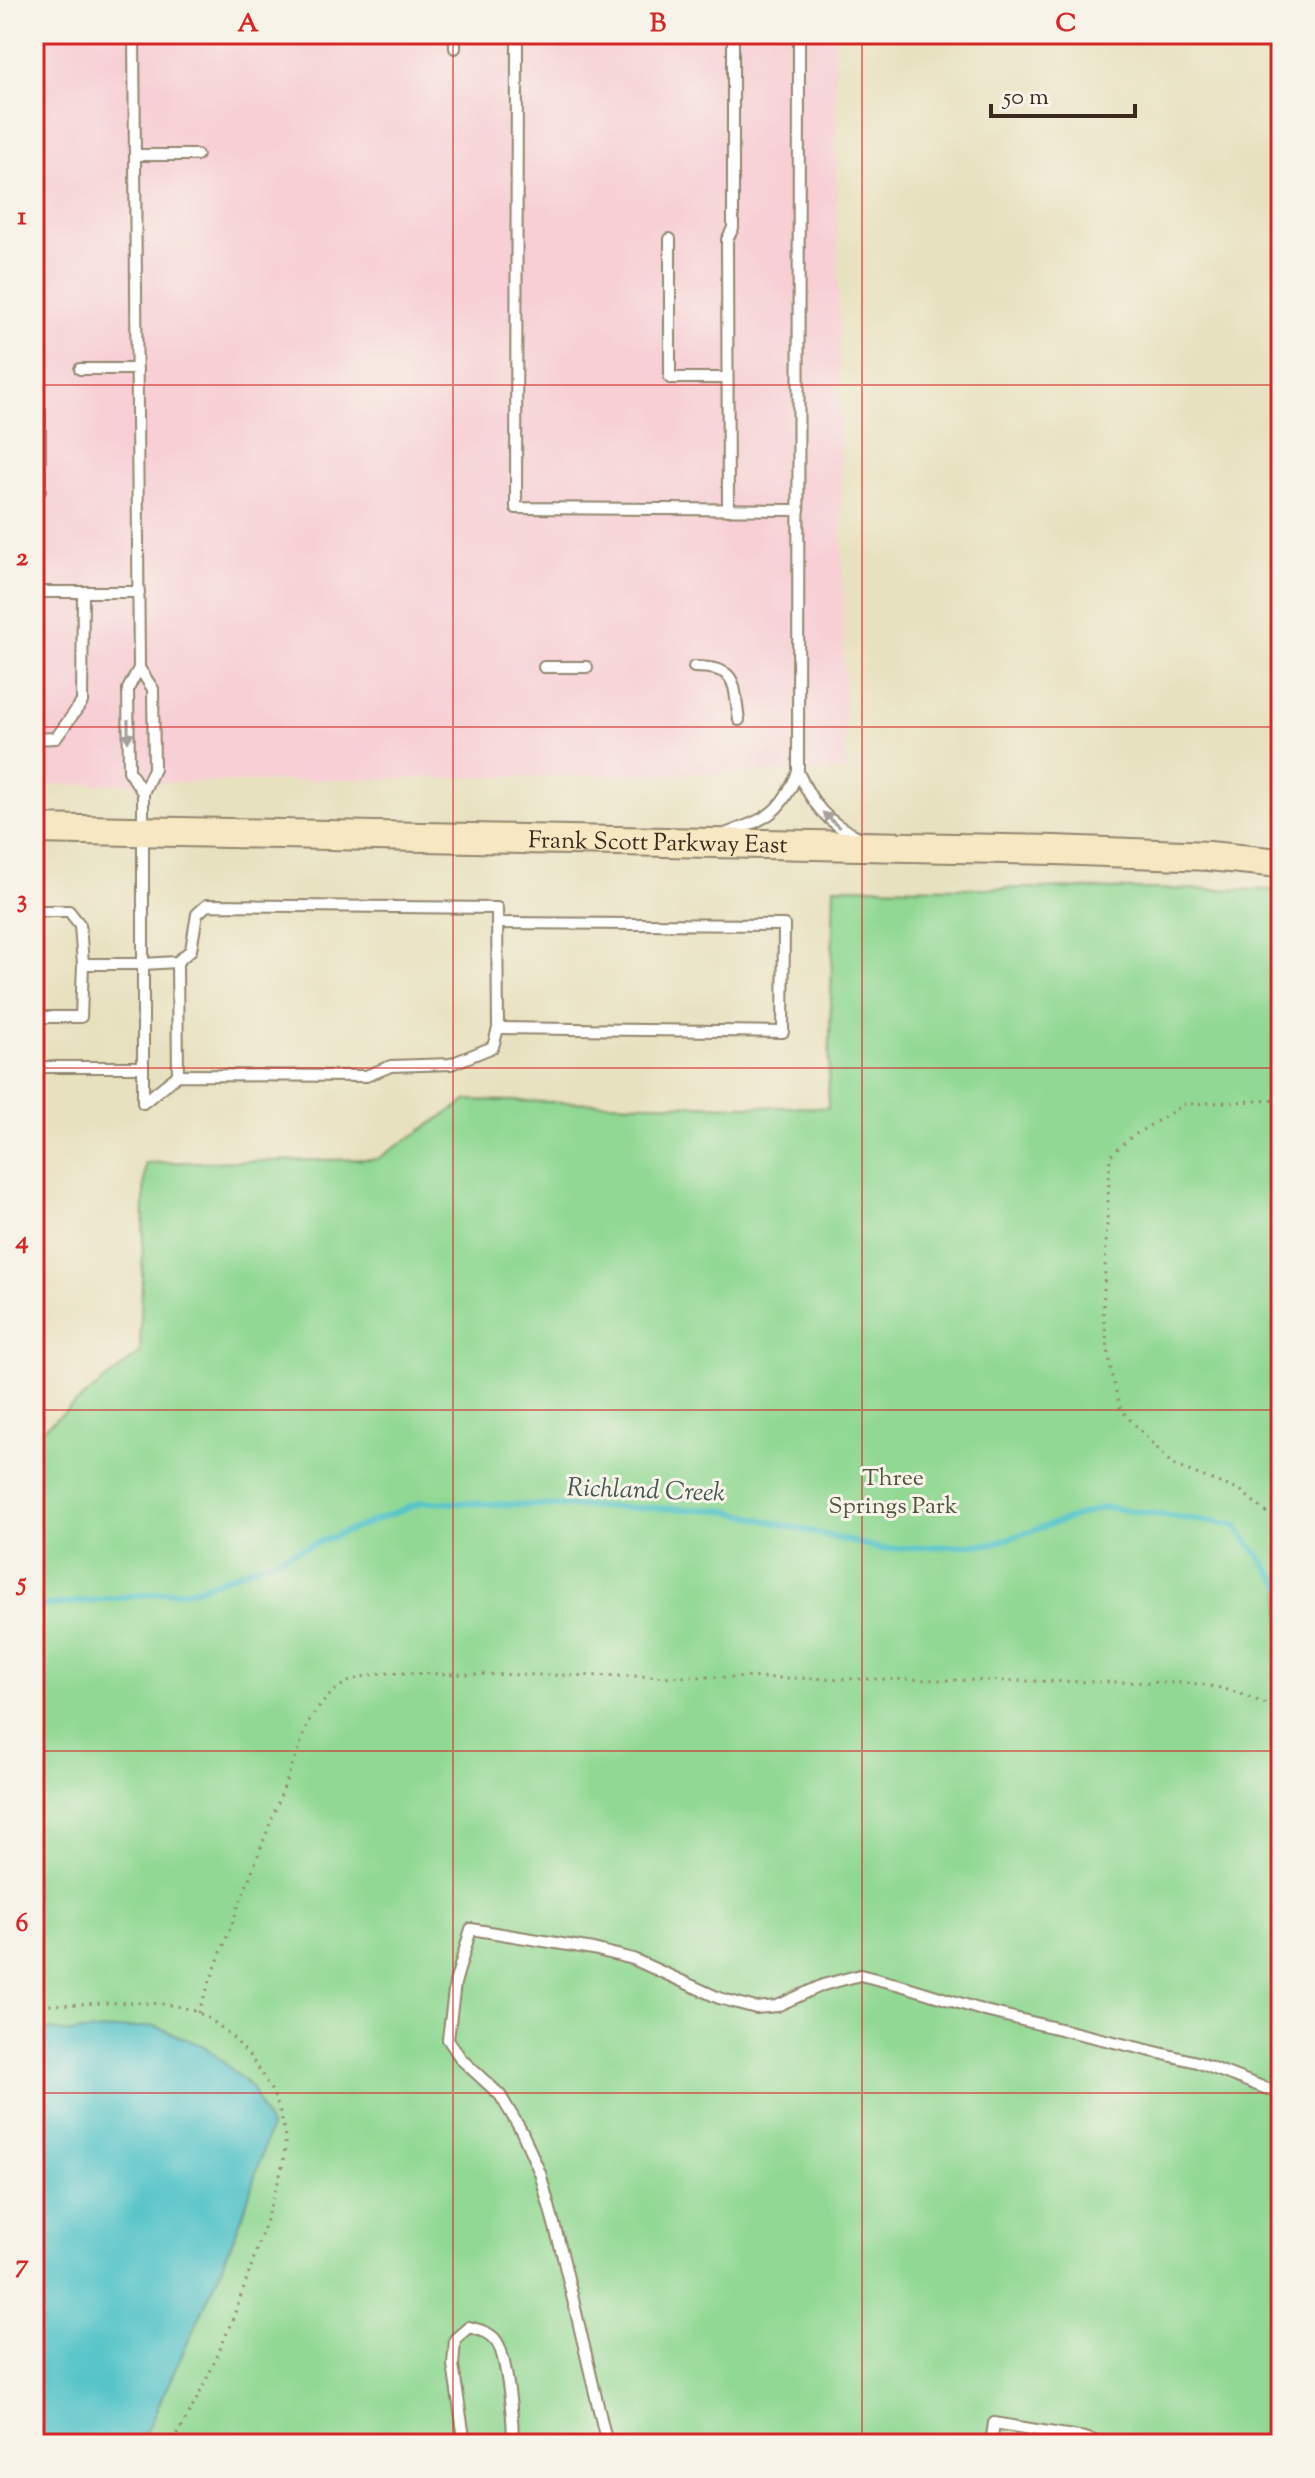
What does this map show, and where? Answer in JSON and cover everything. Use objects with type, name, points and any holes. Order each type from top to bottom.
[{"type":"main road","name":"Frank Scott Parkway East","points":[[34,829],[883,847],[1209,856],[1281,863]]},
{"type":"lane","points":[[134,34],[139,668],[128,689],[129,771],[143,793]]},
{"type":"lane","points":[[455,34],[455,48]]},
{"type":"lane","points":[[728,510],[727,240],[733,228],[733,35],[517,34],[516,508],[728,510],[799,510]]},
{"type":"lane","points":[[701,843],[758,821],[773,811],[786,799],[798,772],[799,34]]},
{"type":"lane","points":[[135,155],[197,155]]},
{"type":"lane","points":[[670,239],[670,378],[727,378]]},
{"type":"lane","points":[[80,369],[137,369]]},
{"type":"lane","points":[[34,410],[40,411],[40,491],[34,500]]},
{"type":"lane","points":[[34,592],[139,592]]},
{"type":"lane","points":[[34,739],[56,738],[82,702],[83,592]]},
{"type":"lane","points":[[544,667],[587,667]]},
{"type":"lane","points":[[694,667],[726,671],[732,678],[739,720]]},
{"type":"lane","points":[[83,964],[143,964],[177,962],[191,950],[197,914],[207,905],[497,908],[498,1028],[493,1047],[451,1064],[391,1066],[366,1076],[178,1075],[143,1103],[143,964],[142,830],[143,793],[154,769],[153,689],[139,668]]},
{"type":"lane","points":[[798,772],[810,798],[841,829],[883,847]]},
{"type":"lane","points":[[34,911],[69,911],[80,925],[83,964],[81,1017],[34,1017]]},
{"type":"lane","points":[[497,923],[784,925],[783,1032],[498,1028]]},
{"type":"lane","points":[[177,962],[178,1075]]},
{"type":"lane","points":[[34,1067],[143,1067]]},
{"type":"lane","points":[[607,2444],[540,2173],[522,2132],[500,2095],[461,2059],[448,2039],[455,1983],[471,1929],[593,1949],[633,1959],[719,1998],[756,2008],[777,2006],[823,1985],[860,1975],[985,2011],[1197,2062],[1281,2094]]},
{"type":"lane","points":[[465,2444],[453,2365],[455,2339],[469,2327],[485,2331],[498,2342],[511,2409],[512,2444]]},
{"type":"lane","points":[[991,2444],[994,2423],[1085,2438],[1103,2444]]},
{"type":"path","points":[[1281,1100],[1185,1104],[1131,1137],[1110,1156],[1103,1313],[1110,1366],[1121,1410],[1173,1465],[1241,1491],[1281,1525]]},
{"type":"path","points":[[198,2013],[309,1721],[329,1694],[341,1684],[361,1675],[430,1673],[1189,1683],[1245,1694],[1281,1711]]},
{"type":"path","points":[[34,2002],[48,2005],[154,2003],[198,2013],[244,2050],[265,2078],[278,2108],[285,2145],[264,2226],[237,2308],[189,2416],[171,2444]]},
{"type":"shaded area","points":[[34,34],[835,34],[846,771],[34,785]]},
{"type":"green space","name":"Three Springs Park","points":[[834,887],[1281,890],[1281,2444],[34,2444],[34,1436],[140,1353],[145,1163],[377,1159],[468,1100],[828,1108]]},
{"type":"water","points":[[155,2026],[206,2047],[251,2087],[270,2127],[243,2215],[147,2430],[125,2444],[34,2444],[34,2027],[69,2033]]},
{"type":"waterway","name":"Richland Creek","points":[[34,1607],[197,1589],[423,1502],[723,1510],[882,1549],[992,1544],[1104,1507],[1235,1525],[1281,1585]]}]
